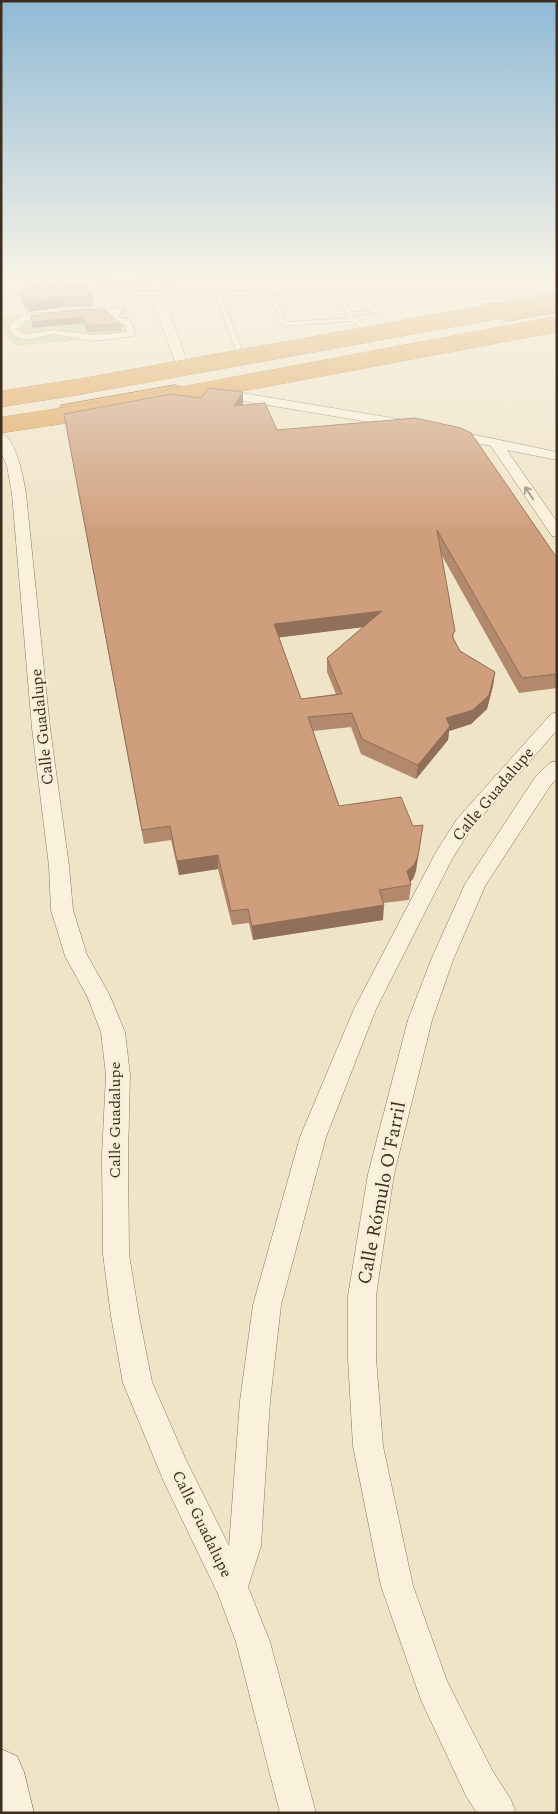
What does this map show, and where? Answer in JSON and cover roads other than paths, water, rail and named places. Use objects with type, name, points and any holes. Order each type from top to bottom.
[{"type":"highway","points":[[1,397],[78,387],[207,364]]},
{"type":"highway","points":[[1,405],[88,392],[246,364]]},
{"type":"highway","points":[[1,420],[317,364]]},
{"type":"highway","points":[[1,425],[98,411],[348,364]]},
{"type":"main road","points":[[1,397],[182,364]]},
{"type":"main road","points":[[1,431],[101,418],[385,364]]},
{"type":"main road","points":[[1,1772],[12,1813]]},
{"type":"street","points":[[224,394],[397,421],[557,456]]},
{"type":"street","name":"Calle Guadalupe","points":[[1,436],[14,466],[19,494],[41,728],[62,910],[76,956],[98,994],[113,1032],[118,1075],[115,1154],[116,1254],[138,1382],[175,1471],[232,1587],[253,1642],[298,1813]]},
{"type":"street","points":[[475,439],[486,456]]},
{"type":"street","points":[[496,444],[557,533]]},
{"type":"street","name":"Calle Guadalupe","points":[[232,1587],[245,1546],[255,1401],[267,1305],[313,1138],[365,1009],[443,857],[464,824],[557,718]]},
{"type":"street","name":"Calle Rómulo O'Farril","points":[[498,1813],[479,1783],[433,1688],[397,1586],[368,1446],[362,1358],[362,1296],[381,1174],[423,1011],[442,960],[475,884],[543,781],[557,767]]}]
